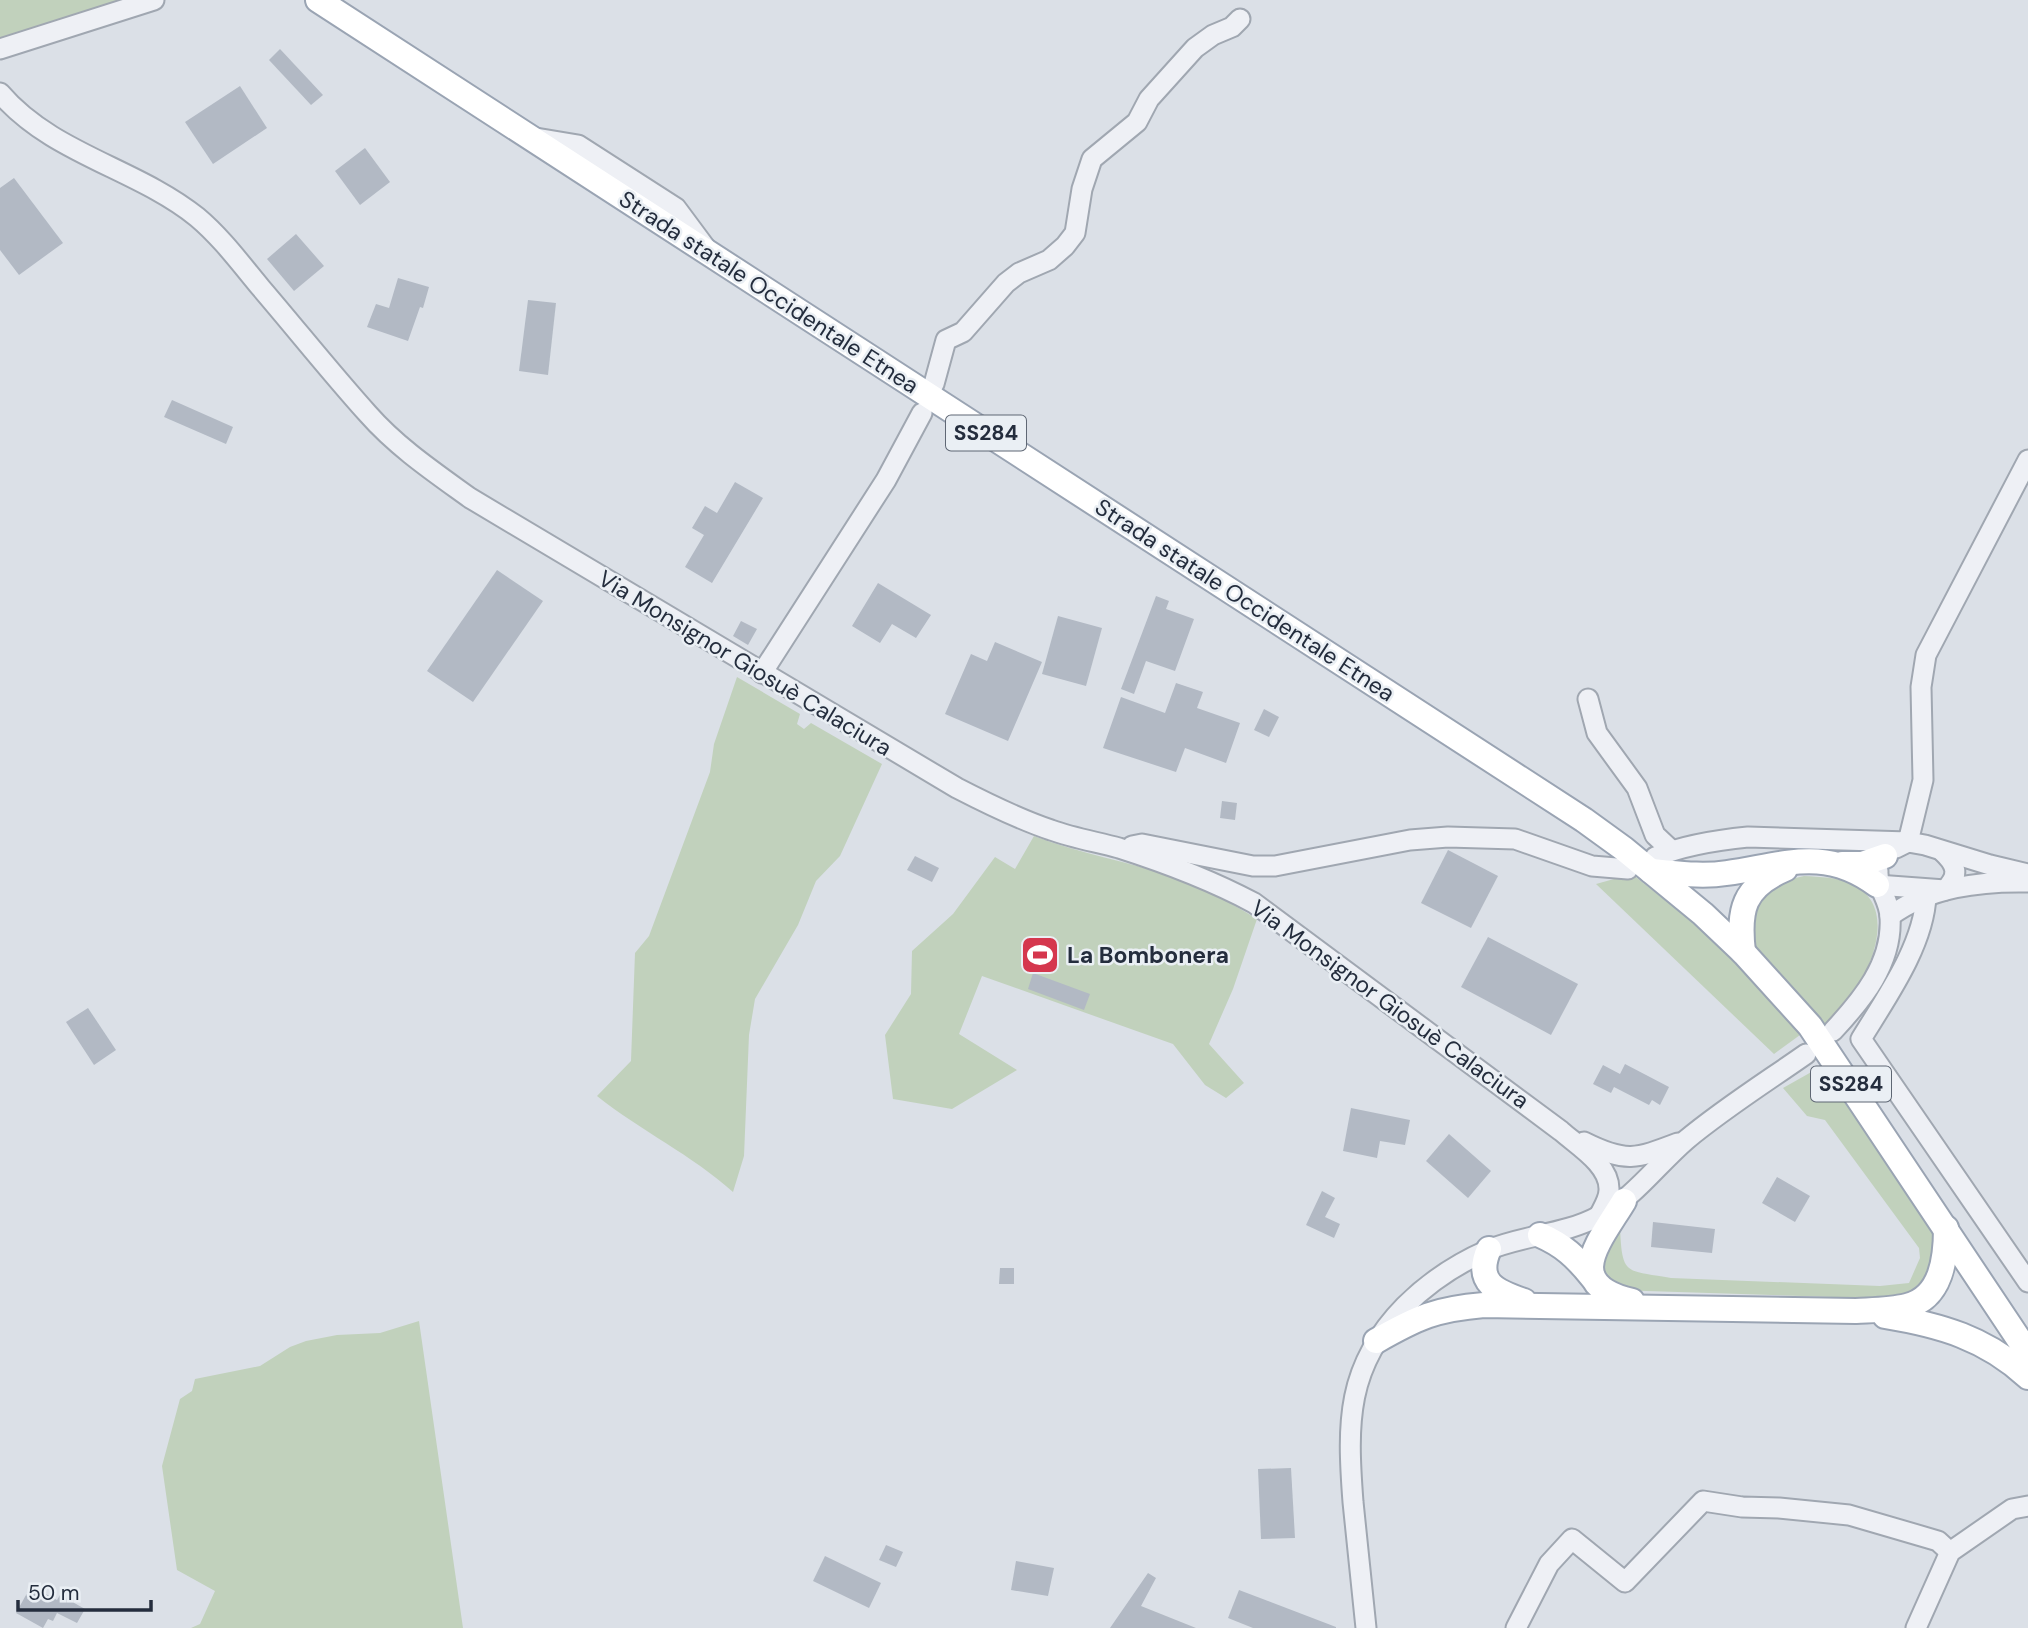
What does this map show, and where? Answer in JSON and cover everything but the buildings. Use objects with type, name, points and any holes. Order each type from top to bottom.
[{"type":"main road","name":"Strada statale Occidentale Etnea","points":[[318,0],[1651,862],[1743,952],[1810,1026],[2028,1353]]},
{"type":"main road","points":[[1651,862],[1687,875],[1724,873],[1804,860],[1862,864],[1885,856]]},
{"type":"main road","points":[[1743,952],[1740,925],[1748,895],[1773,874],[1804,860]]},
{"type":"main road","points":[[1840,864],[1861,873],[1877,885]]},
{"type":"main road","points":[[1592,1276],[1590,1263],[1595,1250],[1633,1193]]},
{"type":"main road","points":[[1376,1341],[1437,1311],[1484,1305],[1856,1311],[1909,1306],[1927,1295],[1940,1277],[1946,1254],[1946,1228]]},
{"type":"main road","points":[[1540,1235],[1559,1243],[1573,1254],[1600,1289],[1612,1297],[1656,1307]]},
{"type":"main road","points":[[1489,1249],[1484,1269],[1488,1282],[1499,1292],[1536,1306]]},
{"type":"main road","points":[[1856,1311],[1942,1327],[1972,1339],[2014,1364],[2028,1377]]},
{"type":"street","points":[[0,49],[154,0]]},
{"type":"street","points":[[934,384],[946,340],[963,332],[1006,283],[1019,273],[1049,260],[1075,233],[1082,189],[1092,159],[1137,121],[1149,99],[1195,48],[1213,35],[1232,27],[1240,19]]},
{"type":"street","name":"Via Monsignor Giosuè Calaciura","points":[[0,93],[48,134],[144,184],[197,217],[240,263],[369,416],[431,470],[470,498],[911,762],[1011,815],[1215,882],[1254,903],[1562,1131],[1604,1158]]},
{"type":"street","points":[[762,673],[886,480],[922,413]]},
{"type":"street","points":[[1908,842],[1923,780],[1921,687],[1926,656],[2028,460]]},
{"type":"street","points":[[1588,699],[1597,733],[1637,788],[1655,835],[1651,862]]},
{"type":"street","points":[[1118,848],[1142,844],[1253,866],[1275,866],[1429,838],[1502,838],[1533,844],[1592,866],[1651,862],[1725,839],[1748,837],[1908,842],[2028,874]]},
{"type":"street","points":[[1833,1031],[1864,997],[1880,967],[1889,937],[1890,916],[1887,902],[1877,885],[1878,868],[1894,848],[1908,842]]},
{"type":"street","points":[[1877,885],[1945,890],[1953,882],[1956,873],[1954,864],[1942,851]]},
{"type":"street","points":[[1890,916],[1908,904],[1945,890],[1973,884],[2028,882]]},
{"type":"street","points":[[1926,896],[1925,913],[1905,964],[1861,1039],[2028,1282]]},
{"type":"street","points":[[1366,1628],[1349,1448],[1354,1395],[1376,1341],[1423,1288],[1449,1270],[1489,1249],[1580,1225],[1599,1216],[1633,1193],[1686,1140],[1806,1054]]},
{"type":"street","points":[[1604,1158],[1649,1154],[1686,1140]]},
{"type":"street","points":[[1604,1158],[1628,1164],[1633,1193]]},
{"type":"street","points":[[1599,1216],[1610,1193],[1604,1158]]},
{"type":"street","points":[[1516,1628],[1549,1564],[1572,1539],[1625,1582],[1703,1501],[1742,1507],[1779,1507],[1849,1515],[1938,1541],[1950,1552]]},
{"type":"street","points":[[1916,1628],[1950,1552],[2012,1509],[2028,1506]]},
{"type":"green space","points":[[0,0],[129,0],[0,40]]},
{"type":"green space","points":[[737,677],[800,714],[797,724],[804,729],[811,723],[882,764],[840,856],[816,881],[798,925],[755,999],[749,1035],[744,1156],[733,1192],[701,1166],[597,1096],[631,1061],[635,953],[649,936],[710,772],[714,744]]},
{"type":"green space","points":[[1034,836],[1186,882],[1257,919],[1233,989],[1209,1044],[1244,1083],[1226,1098],[1205,1085],[1173,1044],[982,976],[959,1034],[1017,1070],[952,1109],[893,1099],[885,1035],[911,994],[912,951],[953,914],[995,857],[1015,869]]},
{"type":"green space","points":[[1632,874],[1694,923],[1735,962],[1800,1035],[1774,1054],[1596,884]]},
{"type":"green space","points":[[1804,876],[1835,879],[1852,884],[1867,894],[1875,908],[1878,924],[1876,941],[1864,975],[1845,1006],[1824,1027],[1752,948],[1752,902],[1779,882]]},
{"type":"green space","points":[[1822,1066],[1935,1237],[1937,1250],[1924,1289],[1898,1299],[1615,1290],[1603,1280],[1598,1255],[1620,1227],[1625,1263],[1629,1268],[1644,1274],[1671,1278],[1880,1286],[1909,1283],[1920,1258],[1919,1248],[1825,1120],[1807,1116],[1783,1088]]},
{"type":"green space","points":[[419,1321],[463,1628],[191,1628],[200,1624],[215,1591],[177,1570],[162,1466],[180,1399],[192,1391],[195,1379],[260,1366],[290,1347],[306,1341],[337,1335],[380,1333]]},
{"type":"place","name":"La Bombonera","points":[[1040,955]]}]
